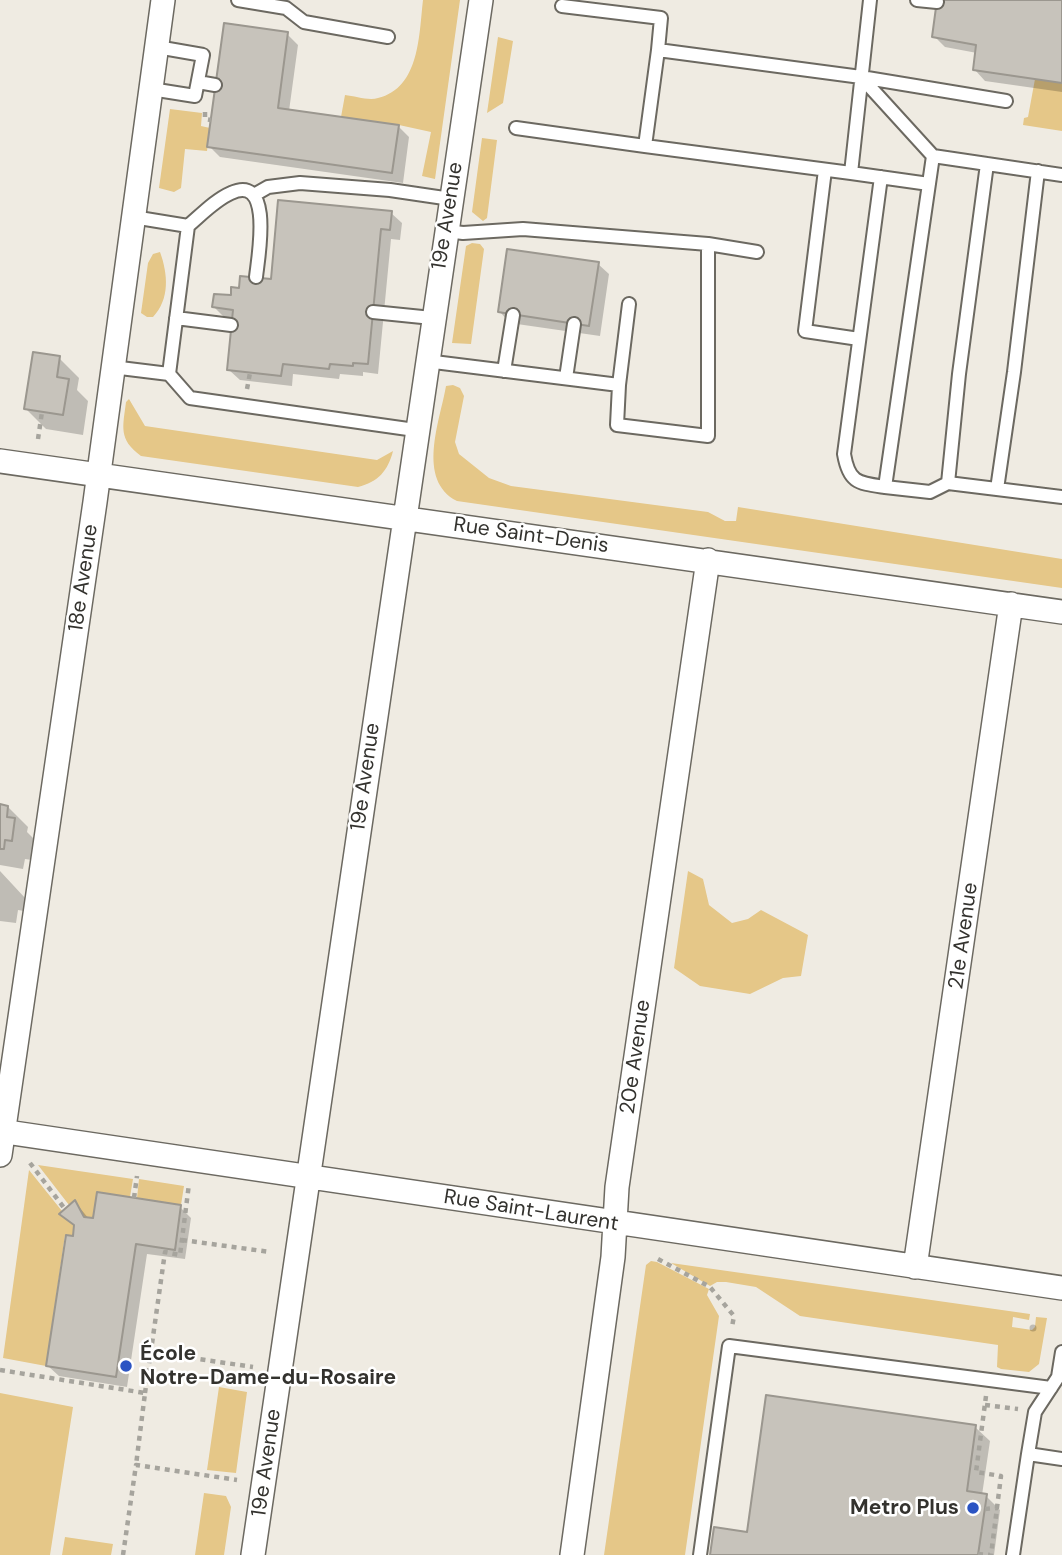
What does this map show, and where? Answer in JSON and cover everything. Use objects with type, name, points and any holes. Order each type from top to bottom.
[{"type":"street","name":"18e Avenue","points":[[0,1155],[163,0]]},
{"type":"street","name":"19e Avenue","points":[[253,1555],[310,1177],[402,517],[481,0]]},
{"type":"street","name":"Rue Saint-Denis","points":[[0,461],[1062,612]]},
{"type":"street","name":"20e Avenue","points":[[572,1555],[613,1256],[621,1160],[708,561]]},
{"type":"street","name":"21e Avenue","points":[[915,1267],[1011,604]]},
{"type":"street","name":"Rue Saint-Laurent","points":[[2,1131],[1062,1288]]},
{"type":"lane","points":[[238,0],[286,8],[304,22],[388,37]]},
{"type":"lane","points":[[851,173],[870,0]]},
{"type":"lane","points":[[918,0],[937,2]]},
{"type":"lane","points":[[562,6],[661,19],[645,146]]},
{"type":"lane","points":[[151,89],[195,96],[203,55],[157,47]]},
{"type":"lane","points":[[658,50],[860,77],[1006,101]]},
{"type":"lane","points":[[860,77],[933,156],[1062,174]]},
{"type":"lane","points":[[198,82],[215,86]]},
{"type":"lane","points":[[516,128],[929,184]]},
{"type":"lane","points":[[885,486],[933,156]]},
{"type":"lane","points":[[948,483],[959,374],[987,164]]},
{"type":"lane","points":[[825,170],[805,331],[859,339]]},
{"type":"lane","points":[[997,489],[1038,171]]},
{"type":"lane","points":[[881,177],[845,446],[847,468],[852,478],[859,483],[930,492],[948,483],[1062,497]]},
{"type":"lane","points":[[254,195],[268,187],[300,183],[451,198]]},
{"type":"lane","points":[[169,374],[188,226],[234,191],[244,190],[254,195],[260,205],[256,277]]},
{"type":"lane","points":[[133,217],[188,226]]},
{"type":"lane","points":[[446,231],[463,233],[523,229],[708,244],[757,251]]},
{"type":"lane","points":[[629,304],[617,425],[708,436],[708,244]]},
{"type":"lane","points":[[373,312],[432,318]]},
{"type":"lane","points":[[504,371],[513,315]]},
{"type":"lane","points":[[176,318],[231,325]]},
{"type":"lane","points":[[566,378],[574,324]]},
{"type":"lane","points":[[426,361],[619,385]]},
{"type":"lane","points":[[112,368],[169,374],[190,398],[415,430]]},
{"type":"lane","points":[[700,1555],[729,1346],[1051,1388]]},
{"type":"lane","points":[[1013,1555],[1035,1412],[1058,1377],[1062,1352]]},
{"type":"lane","points":[[1028,1454],[1062,1459]]},
{"type":"path","points":[[205,113],[205,119],[211,120]]},
{"type":"path","points":[[38,439],[42,412]]},
{"type":"path","points":[[30,1163],[65,1209]]},
{"type":"path","points":[[134,1198],[137,1176]]},
{"type":"path","points":[[123,1555],[165,1252],[180,1255],[189,1184]]},
{"type":"path","points":[[182,1240],[270,1252]]},
{"type":"path","points":[[658,1259],[710,1287],[734,1316],[729,1346]]},
{"type":"path","points":[[151,1352],[253,1367]]},
{"type":"path","points":[[0,1370],[145,1393]]},
{"type":"path","points":[[978,1553],[990,1555],[1001,1476],[976,1472],[984,1407],[1035,1412]]},
{"type":"path","points":[[136,1465],[237,1480]]},
{"type":"path","points":[[985,1509],[997,1507]]},
{"type":"shaded area","points":[[423,0],[460,0],[435,179],[422,176],[431,132],[341,117],[345,95],[374,99],[392,92],[410,72],[418,43]]},
{"type":"shaded area","points":[[498,37],[513,41],[503,103],[487,113]]},
{"type":"shaded area","points":[[1035,79],[1062,83],[1062,131],[1023,125],[1024,118],[1028,117]]},
{"type":"shaded area","points":[[170,109],[202,113],[201,126],[210,128],[207,151],[185,149],[181,188],[174,192],[159,188]]},
{"type":"shaded area","points":[[482,138],[497,140],[487,218],[483,221],[472,212]]},
{"type":"shaded area","points":[[472,243],[480,244],[484,249],[471,344],[452,343],[466,246]]},
{"type":"shaded area","points":[[160,252],[166,277],[165,294],[159,310],[153,317],[147,317],[141,313],[148,263],[153,254]]},
{"type":"shaded area","points":[[446,386],[460,388],[464,396],[455,442],[459,454],[489,478],[511,486],[708,512],[725,521],[736,521],[738,507],[1062,559],[1062,588],[457,501],[445,491],[437,479],[434,465],[436,432]]},
{"type":"shaded area","points":[[129,399],[145,426],[377,460],[393,451],[381,475],[358,487],[141,456],[125,438],[124,419],[126,402]]},
{"type":"shaded area","points":[[688,871],[703,879],[709,905],[732,923],[748,919],[761,910],[808,935],[801,976],[783,978],[750,994],[700,986],[674,968]]},
{"type":"shaded area","points":[[38,1165],[133,1179],[130,1197],[97,1193],[93,1218],[84,1217],[76,1201],[69,1205]]},
{"type":"shaded area","points":[[29,1170],[62,1211],[59,1214],[74,1225],[73,1236],[65,1235],[46,1366],[3,1358]]},
{"type":"shaded area","points":[[139,1179],[184,1186],[181,1205],[137,1198]]},
{"type":"shaded area","points":[[651,1261],[709,1289],[707,1295],[719,1316],[685,1555],[604,1555],[646,1265]]},
{"type":"shaded area","points":[[671,1263],[1030,1314],[1029,1320],[1013,1317],[1012,1327],[1032,1330],[1036,1317],[1047,1318],[1039,1364],[1029,1372],[1001,1369],[997,1367],[998,1345],[800,1316],[756,1287],[726,1282],[717,1282],[710,1286]]},
{"type":"shaded area","points":[[219,1387],[247,1392],[236,1473],[207,1470]]},
{"type":"shaded area","points":[[0,1393],[73,1407],[50,1555],[0,1555]]},
{"type":"shaded area","points":[[204,1493],[226,1496],[231,1507],[224,1555],[195,1555]]},
{"type":"shaded area","points":[[65,1537],[113,1544],[111,1555],[62,1555]]},
{"type":"building","points":[[937,0],[1062,0],[1062,83],[973,70],[976,45],[932,37]]},
{"type":"building","points":[[224,23],[288,32],[278,108],[399,125],[392,173],[207,147]]},
{"type":"building","points":[[278,200],[392,211],[390,230],[381,229],[368,364],[330,364],[329,369],[283,364],[281,376],[227,370],[233,310],[212,307],[214,294],[231,295],[231,287],[239,288],[240,276],[271,279]]},
{"type":"building","points":[[507,249],[599,262],[589,326],[498,312]]},
{"type":"building","points":[[33,352],[60,356],[57,377],[69,379],[63,415],[24,409]]},
{"type":"building","points":[[0,804],[8,806],[7,817],[15,818],[12,841],[5,840],[4,849],[0,849]]},
{"type":"building","points":[[97,1192],[181,1205],[175,1250],[136,1244],[116,1377],[46,1366],[66,1235],[73,1236],[74,1225],[59,1214],[75,1200],[84,1217],[93,1218]]},
{"type":"building","points":[[766,1395],[976,1425],[967,1491],[987,1494],[978,1555],[710,1555],[714,1527],[747,1532]]},
{"type":"place","name":"École Notre-Dame-du-Rosaire","points":[[126,1366]]},
{"type":"place","name":"Metro Plus","points":[[973,1508]]}]
